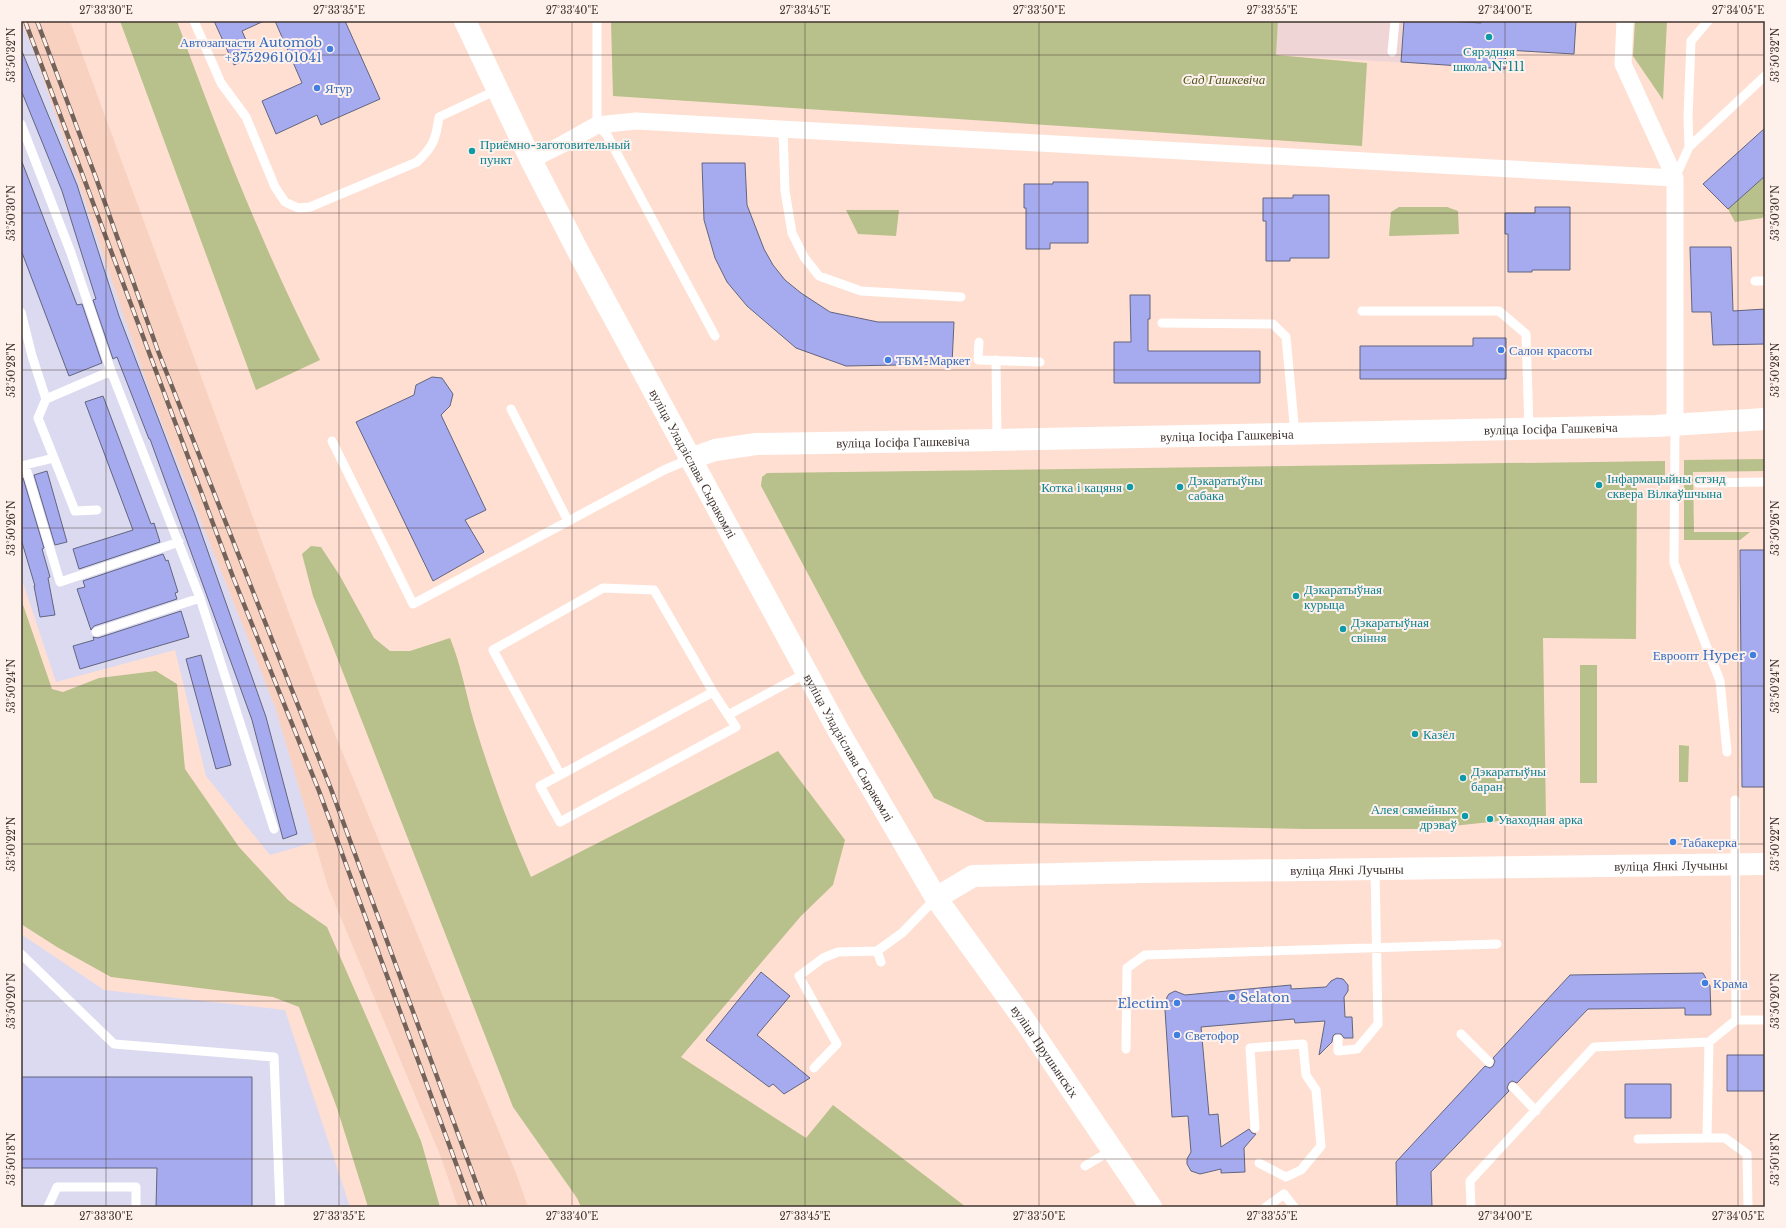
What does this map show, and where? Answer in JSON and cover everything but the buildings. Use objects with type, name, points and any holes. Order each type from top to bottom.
[{"type":"street","name":"вуліца Уладзіслава Сыракомлі","points":[[465,21],[531,160],[583,262],[806,673],[936,898]]},
{"type":"street","points":[[1625,21],[1623,64],[1676,178],[1675,426]]},
{"type":"street","points":[[531,160],[597,125],[636,121],[1676,178]]},
{"type":"street","name":"вуліца Іосіфа Гашкевіча","points":[[690,459],[715,450],[756,444],[1675,426],[1765,419]]},
{"type":"street","name":"вуліца Янкі Лучыны","points":[[936,898],[973,876],[1765,864]]},
{"type":"street","name":"вуліца Прушынскіх","points":[[936,898],[1025,1021],[1151,1207]]},
{"type":"lane","points":[[194,21],[221,82],[246,117],[276,187],[285,202],[298,208],[310,207],[417,162],[430,150],[437,136],[439,117],[497,90]]},
{"type":"lane","points":[[597,21],[597,125],[607,135],[715,336]]},
{"type":"lane","points":[[1392,52],[1394,21]]},
{"type":"lane","points":[[1689,147],[1688,117],[1691,41],[1708,21]]},
{"type":"lane","points":[[1676,178],[1689,147],[1765,76]]},
{"type":"lane","points":[[21,124],[71,253],[111,371],[200,598],[274,829]]},
{"type":"lane","points":[[783,129],[785,191],[792,233],[804,257],[820,276],[862,291],[961,297]]},
{"type":"lane","points":[[1755,281],[1765,281]]},
{"type":"lane","points":[[1362,311],[1499,311],[1526,334],[1529,428]]},
{"type":"lane","points":[[21,312],[32,356],[46,399],[38,418],[75,511],[97,510]]},
{"type":"lane","points":[[1162,323],[1272,324],[1286,337],[1295,434]]},
{"type":"lane","points":[[979,342],[978,360],[1040,362]]},
{"type":"lane","points":[[996,360],[997,440]]},
{"type":"lane","points":[[46,399],[111,371]]},
{"type":"lane","points":[[511,409],[568,521]]},
{"type":"lane","points":[[1675,426],[1674,563],[1720,681],[1726,752]]},
{"type":"lane","points":[[332,440],[414,604],[664,470],[690,459]]},
{"type":"lane","points":[[54,458],[25,465],[60,582],[179,542]]},
{"type":"lane","points":[[1698,483],[1765,482]]},
{"type":"lane","points":[[560,774],[493,650],[603,588],[654,590],[713,692],[736,727],[560,822],[540,786],[713,692]]},
{"type":"lane","points":[[96,632],[200,598]]},
{"type":"lane","points":[[728,715],[806,673]]},
{"type":"lane","points":[[1735,800],[1736,1020]]},
{"type":"lane","points":[[1338,1039],[1338,1051],[1357,1049],[1378,1024],[1375,869]]},
{"type":"lane","points":[[814,1068],[837,1044],[799,976],[823,958],[838,952],[877,951],[902,933],[936,898]]},
{"type":"lane","points":[[1126,1049],[1127,968],[1145,955],[1497,944]]},
{"type":"lane","points":[[877,951],[882,962]]},
{"type":"lane","points":[[21,954],[114,1044],[274,1057],[280,1207]]},
{"type":"lane","points":[[1471,1207],[1470,1181],[1594,1047],[1709,1042],[1736,1020],[1765,1020]]},
{"type":"lane","points":[[1461,1034],[1489,1062]]},
{"type":"lane","points":[[1707,1138],[1709,1042]]},
{"type":"lane","points":[[1255,1128],[1250,1048],[1303,1044],[1306,1075],[1316,1090],[1321,1146],[1301,1170],[1286,1177]]},
{"type":"lane","points":[[1513,1087],[1536,1110]]},
{"type":"lane","points":[[1638,1139],[1725,1138],[1747,1154],[1748,1207]]},
{"type":"lane","points":[[1085,1166],[1112,1150]]},
{"type":"lane","points":[[1259,1163],[1286,1177]]},
{"type":"lane","points":[[1286,1177],[1284,1194],[1294,1207]]},
{"type":"lane","points":[[48,1207],[56,1187],[136,1187],[136,1207]]},
{"type":"lane","points":[[1266,1207],[1284,1194]]},
{"type":"shaded area","points":[[21,21],[70,21],[261,539],[334,732],[516,1173],[528,1207],[458,1207],[440,1155],[328,887],[275,707],[150,393],[33,49]]},
{"type":"shaded area","points":[[1278,21],[1576,21],[1506,50],[1505,73],[1494,73],[1495,68],[1276,55]]},
{"type":"shaded area","points":[[21,22],[33,49],[150,393],[275,707],[315,842],[270,855],[206,776],[175,650],[56,682],[21,577]]},
{"type":"shaded area","points":[[21,934],[104,990],[285,1010],[350,1207],[21,1207]]},
{"type":"green space","points":[[120,21],[177,21],[243,193],[280,277],[320,360],[256,390]]},
{"type":"green space","name":"Сад Гашкевіча","points":[[611,21],[1278,21],[1276,55],[1367,63],[1362,146],[613,96]]},
{"type":"green space","points":[[1635,21],[1667,21],[1663,100],[1633,56]]},
{"type":"green space","points":[[1765,176],[1765,215],[1762,218],[1735,222],[1728,209]]},
{"type":"green space","points":[[1399,207],[1447,207],[1458,211],[1459,234],[1389,236],[1391,212]]},
{"type":"green space","points":[[846,210],[899,210],[896,236],[858,234]]},
{"type":"green space","points":[[1765,459],[1765,471],[1693,472],[1694,532],[1750,532],[1740,540],[1684,540],[1684,460]]},
{"type":"green space","points":[[1665,461],[1665,476],[1637,477],[1636,639],[1543,638],[1546,816],[1424,829],[1304,829],[986,822],[934,798],[862,675],[761,486],[762,477],[767,473]]},
{"type":"green space","points":[[311,546],[321,547],[340,576],[374,638],[390,651],[410,651],[450,638],[474,722],[500,801],[531,877],[778,751],[845,840],[833,885],[801,916],[681,1057],[806,1138],[833,1105],[966,1207],[581,1207],[577,1198],[513,1107],[313,596],[302,554]]},
{"type":"green space","points":[[21,599],[52,689],[63,692],[99,678],[156,671],[177,684],[185,769],[239,847],[288,900],[327,927],[421,1141],[440,1207],[368,1207],[337,1108],[299,1007],[273,997],[111,977],[57,947],[21,924]]},
{"type":"green space","points":[[1580,665],[1597,665],[1597,783],[1580,783]]},
{"type":"green space","points":[[1679,745],[1689,746],[1688,782],[1679,782]]},
{"type":"railway","points":[[25,21],[233,577],[319,791],[472,1207]]},
{"type":"railway","points":[[37,21],[96,178],[158,351],[331,789],[485,1207]]},
{"type":"place","name":"Сярэдняя школа №111","points":[[1489,37]]},
{"type":"place","name":"Автозапчасти Automob +375296101041","points":[[330,49]]},
{"type":"place","name":"Ятур","points":[[317,88]]},
{"type":"place","name":"Приёмно-заготовительный пункт","points":[[472,151]]},
{"type":"place","name":"Салон красоты","points":[[1501,350]]},
{"type":"place","name":"ТБМ-Маркет","points":[[888,360]]},
{"type":"place","name":"Інфармацыйны стэнд сквера Вілкаўшчына","points":[[1599,485]]},
{"type":"place","name":"Котка і кацяня","points":[[1130,487]]},
{"type":"place","name":"Дэкаратыўны сабака","points":[[1180,487]]},
{"type":"place","name":"Дэкаратыўная курыца","points":[[1296,596]]},
{"type":"place","name":"Дэкаратыўная свіння","points":[[1343,629]]},
{"type":"place","name":"Евроопт Hyper","points":[[1753,655]]},
{"type":"place","name":"Казёл","points":[[1415,734]]},
{"type":"place","name":"Дэкаратыўны баран","points":[[1463,778]]},
{"type":"place","name":"Алея сямейных дрэваў","points":[[1465,816]]},
{"type":"place","name":"Уваходная арка","points":[[1490,819]]},
{"type":"place","name":"Табакерка","points":[[1673,842]]},
{"type":"place","name":"Крама","points":[[1705,983]]},
{"type":"place","name":"Selaton","points":[[1232,997]]},
{"type":"place","name":"Electim","points":[[1177,1003]]},
{"type":"place","name":"Светофор","points":[[1177,1035]]}]
